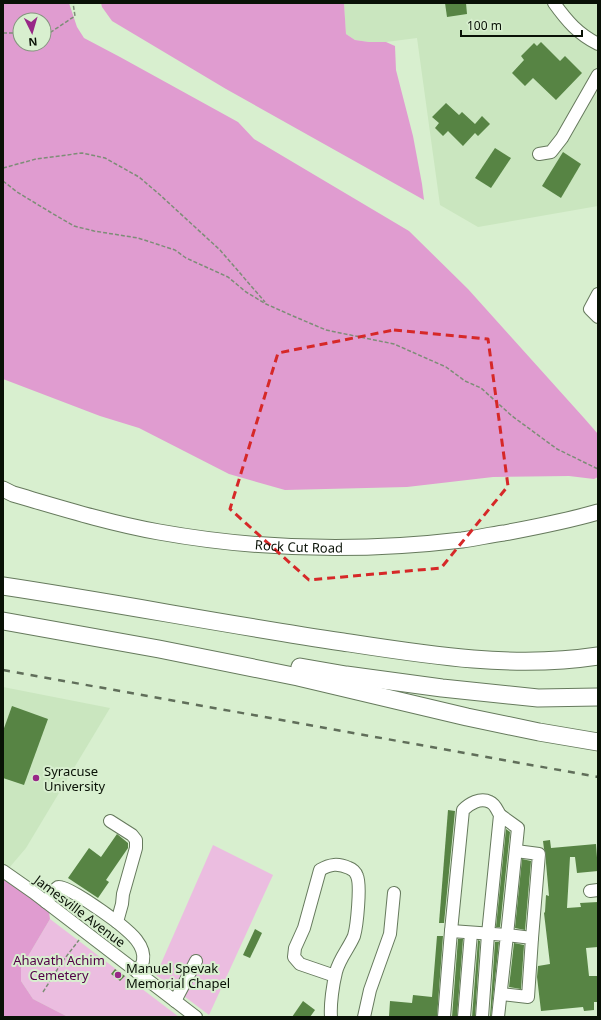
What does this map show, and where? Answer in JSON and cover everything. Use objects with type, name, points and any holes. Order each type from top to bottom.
[{"type":"highway","points":[[6,586],[279,633],[419,654],[478,660],[539,661],[580,659],[598,656]]},
{"type":"highway","points":[[3,621],[159,648],[467,717],[538,732],[598,742]]},
{"type":"highway","points":[[159,648],[260,660],[346,675],[442,688],[538,698],[598,697]]},
{"type":"main road","name":"Rock Cut Road","points":[[3,490],[88,516],[158,532],[218,541],[270,546],[352,548],[463,540],[544,526],[598,512]]},
{"type":"street","points":[[554,3],[580,34],[598,44]]},
{"type":"street","points":[[539,154],[551,152],[562,138],[598,75]]},
{"type":"street","points":[[598,294],[590,308],[598,317]]},
{"type":"street","points":[[444,1017],[462,810],[468,804],[480,800],[489,801],[500,815],[518,828],[498,1017]]},
{"type":"street","points":[[482,1017],[488,934],[500,815]]},
{"type":"street","points":[[110,822],[132,835],[136,840],[136,848],[117,922]]},
{"type":"street","points":[[501,994],[528,997],[539,854],[516,851]]},
{"type":"street","points":[[330,1017],[336,970],[354,936],[359,899],[358,876],[353,870],[335,864],[320,870],[304,928],[295,948],[294,956],[300,964],[335,976]]},
{"type":"street","name":"Jamesville Avenue","points":[[3,871],[46,902],[196,1017]]},
{"type":"street","points":[[46,902],[58,887],[62,887],[71,891],[117,922],[131,934],[141,947],[143,955],[142,962],[137,972]]},
{"type":"street","points":[[364,1017],[370,990],[390,934],[394,893]]},
{"type":"street","points":[[451,931],[532,938]]},
{"type":"street","points":[[464,1017],[471,933]]},
{"type":"street","points":[[175,1001],[196,961]]},
{"type":"path","points":[[52,31],[75,16],[73,3]]},
{"type":"path","points":[[3,168],[36,159],[82,153],[105,158],[139,177],[159,194],[220,250],[266,304]]},
{"type":"path","points":[[3,181],[17,192],[74,226],[94,231],[138,238],[175,250],[186,258],[228,277],[246,292],[266,304],[326,330],[394,344],[446,368],[465,381],[481,388],[512,416],[557,449],[598,469]]},
{"type":"path","points":[[43,992],[62,962],[85,932]]},
{"type":"highlighted area","points":[[394,330],[488,339],[508,486],[441,568],[309,580],[230,509],[278,353]]},
{"type":"shaded area","points":[[3,3],[69,3],[77,27],[84,38],[238,122],[254,139],[409,231],[468,289],[598,434],[598,477],[594,479],[569,476],[493,477],[407,487],[285,490],[229,474],[139,428],[100,416],[3,379]]},
{"type":"shaded area","points":[[101,3],[344,3],[346,34],[355,40],[386,42],[395,46],[396,70],[413,136],[424,200],[226,89],[112,21],[102,7]]},
{"type":"shaded area","points":[[344,3],[598,3],[598,206],[478,227],[440,205],[417,38],[386,42],[355,40],[346,34]]},
{"type":"shaded area","name":"Syracuse University","points":[[3,687],[110,708],[26,848],[3,875]]},
{"type":"shaded area","points":[[3,877],[49,912],[50,919],[21,968],[21,981],[33,999],[68,1017],[3,1017]]},
{"type":"green space","points":[[213,845],[273,875],[209,1015],[156,975]]},
{"type":"green space","name":"Ahavath Achim Cemetery","points":[[50,919],[179,1017],[68,1017],[33,999],[21,981],[21,968]]},
{"type":"building","points":[[445,3],[466,3],[467,14],[447,17]]},
{"type":"building","points":[[541,42],[560,61],[565,56],[582,73],[556,100],[533,78],[525,86],[512,73],[524,60],[521,56],[534,43],[537,46]]},
{"type":"building","points":[[446,103],[459,115],[462,112],[475,124],[482,116],[490,124],[478,136],[475,133],[463,146],[448,131],[443,136],[435,128],[439,123],[432,117]]},
{"type":"building","points":[[495,148],[511,158],[491,188],[475,178]]},
{"type":"building","points":[[563,152],[581,164],[561,198],[542,186]]},
{"type":"building","points":[[12,706],[48,719],[24,785],[3,778],[3,731]]},
{"type":"building","points":[[448,810],[455,811],[444,923],[439,923]]},
{"type":"building","points":[[506,829],[510,832],[500,927],[496,927]]},
{"type":"building","points":[[117,834],[128,843],[128,848],[106,880],[109,882],[98,898],[68,878],[89,848],[101,857]]},
{"type":"building","points":[[550,840],[551,848],[596,844],[598,871],[577,873],[575,857],[570,857],[567,908],[581,907],[580,903],[598,902],[598,947],[586,948],[589,976],[598,976],[598,1002],[594,1002],[594,1010],[584,1011],[583,1007],[541,1011],[537,977],[538,966],[550,964],[544,913],[546,895],[549,896],[546,854],[543,841]]},
{"type":"building","points":[[522,859],[531,861],[525,930],[515,928]]},
{"type":"building","points":[[255,929],[262,933],[250,958],[243,955]]},
{"type":"building","points":[[437,936],[443,936],[437,1017],[389,1017],[390,1001],[412,1003],[413,995],[432,997]]},
{"type":"building","points":[[458,939],[463,939],[457,1017],[452,1017]]},
{"type":"building","points":[[478,940],[480,941],[475,1017],[472,1017]]},
{"type":"building","points":[[495,942],[499,942],[490,1017]]},
{"type":"building","points":[[514,943],[524,945],[521,989],[509,987]]},
{"type":"building","name":"Manuel Spevak Memorial Chapel","points":[[115,969],[125,976],[120,981],[111,974]]},
{"type":"building","points":[[303,1001],[315,1010],[310,1017],[292,1017]]},
{"type":"railway","points":[[3,670],[598,777]]},
{"type":"place","name":"Syracuse University","points":[[36,778]]},
{"type":"place","name":"Manuel Spevak Memorial Chapel","points":[[118,975]]}]
